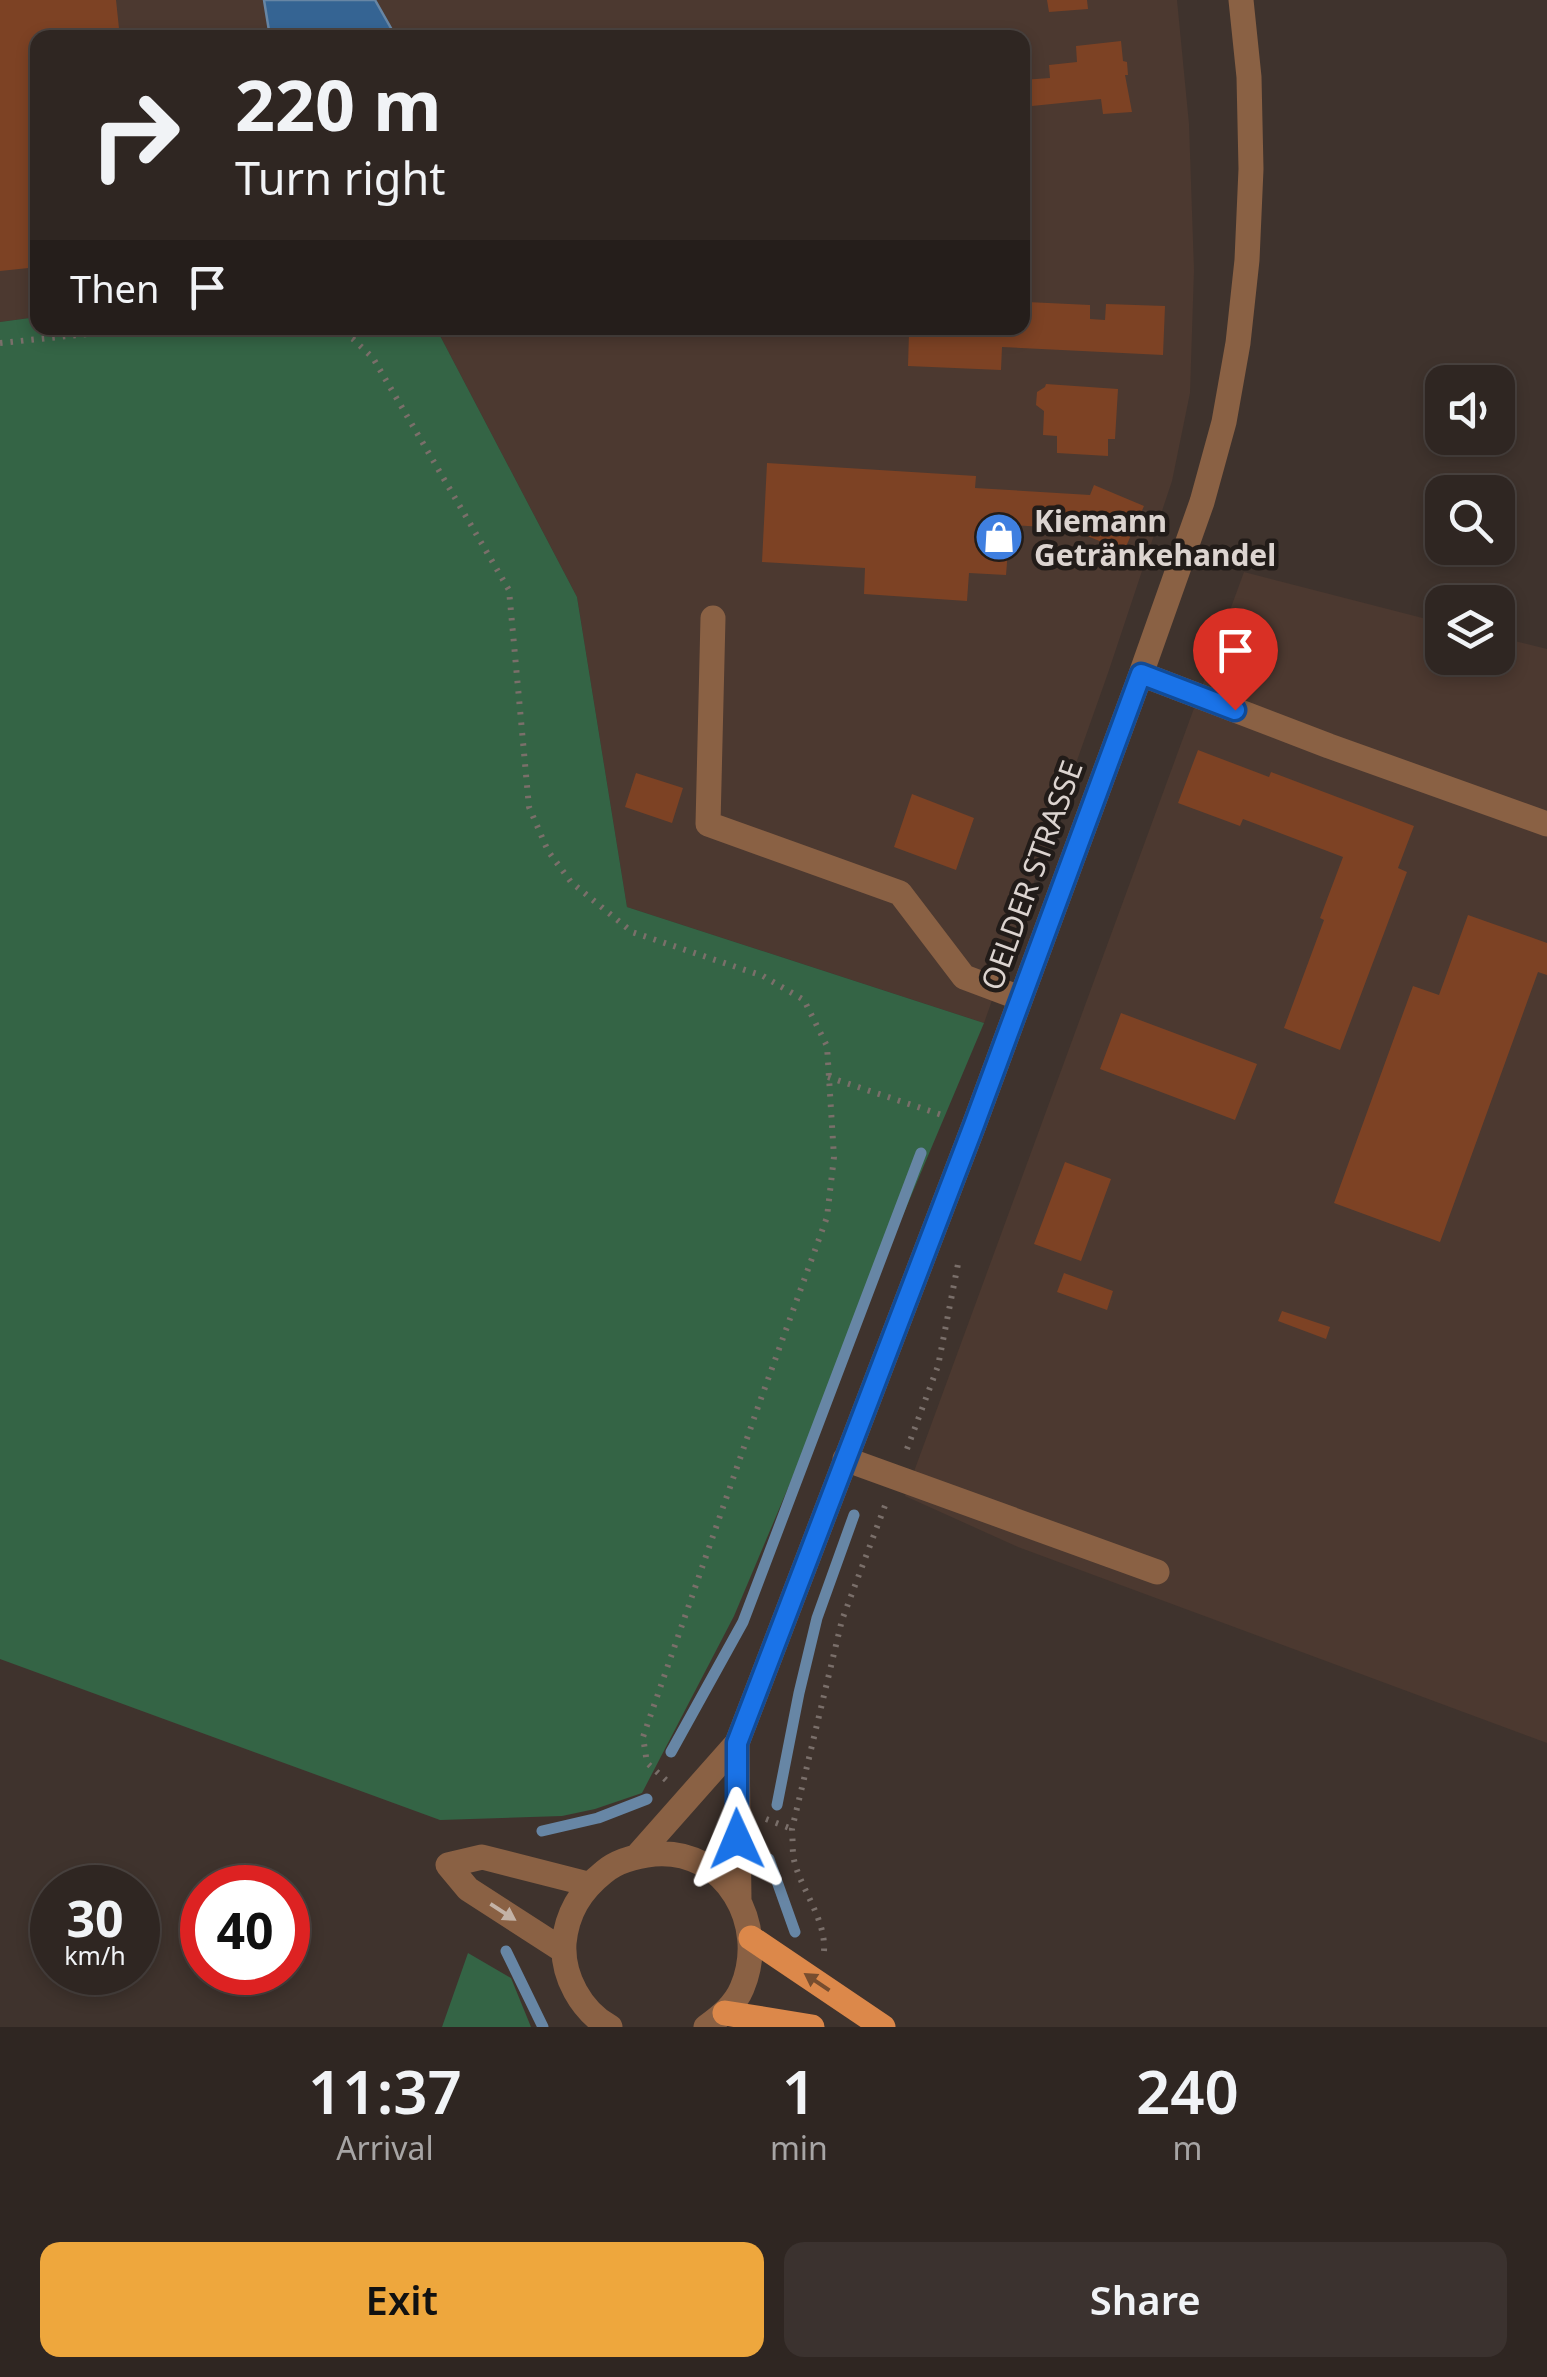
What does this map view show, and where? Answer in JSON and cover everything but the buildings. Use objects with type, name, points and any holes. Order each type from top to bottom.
[{"type":"main road","points":[[752,1938],[882,2027]]},
{"type":"main road","points":[[716,2020],[812,2027]]},
{"type":"street","name":"OELDER STRASSE","points":[[738,1900],[737,1743],[974,1125],[1141,674],[1202,502],[1224,422],[1247,260],[1248,78],[1240,0]]},
{"type":"street","points":[[713,618],[708,824],[900,892],[964,976],[1020,998]]},
{"type":"street","points":[[1141,674],[1547,824]]},
{"type":"street","points":[[846,1458],[1156,1572]]},
{"type":"street","name":"OELDER STRASSE","points":[[637,1856],[737,1743]]},
{"type":"street","points":[[604,2025],[582,2003],[568,1978],[564,1951],[570,1915],[588,1884],[610,1866],[637,1856],[666,1853],[693,1860],[715,1873],[733,1891],[746,1913],[752,1938],[750,1965],[741,1991],[716,2020]]},
{"type":"street","points":[[564,1951],[468,1889],[448,1865],[482,1858],[588,1884]]},
{"type":"path","points":[[0,343],[78,335]]},
{"type":"path","points":[[345,335],[374,358],[508,590],[528,807],[548,851],[571,882],[632,932],[762,976],[804,1000],[827,1046],[834,1157],[827,1217],[643,1736],[647,1763],[668,1783],[695,1790]]},
{"type":"path","points":[[828,1077],[974,1125]]},
{"type":"path","points":[[815,1980],[824,1943],[794,1861],[792,1828],[842,1620],[938,1366],[960,1251]]},
{"type":"path","points":[[736,1808],[792,1828]]},
{"type":"shaded area","points":[[0,0],[1177,0],[1189,124],[1194,270],[1190,393],[1172,481],[984,1023],[627,907],[577,597],[440,335],[1030,335],[1030,30],[30,30],[30,318],[0,322]]},
{"type":"shaded area","points":[[1244,572],[1425,619],[1425,675],[1515,675],[1515,641],[1547,649],[1547,1743],[1018,1547],[905,1496]]},
{"type":"green space","points":[[30,318],[30,335],[440,335],[577,597],[627,907],[984,1023],[734,1616],[642,1793],[562,1816],[440,1820],[0,1659],[0,322]]},
{"type":"green space","points":[[468,1953],[511,1978],[531,2027],[442,2027]]},
{"type":"water","points":[[264,0],[375,0],[392,30],[269,30]]},
{"type":"waterway","points":[[671,1752],[743,1622],[921,1153]]},
{"type":"waterway","points":[[777,1805],[817,1618],[854,1515]]},
{"type":"waterway","points":[[542,1831],[598,1818],[647,1799]]},
{"type":"waterway","points":[[769,1859],[795,1932]]},
{"type":"waterway","points":[[506,1951],[543,2027]]},
{"type":"place","name":"Kiemann Getränkehandel","points":[[999,537]]},
{"type":"route","points":[[737,1839],[737,1743],[974,1125],[1141,674],[1235,710]]}]
